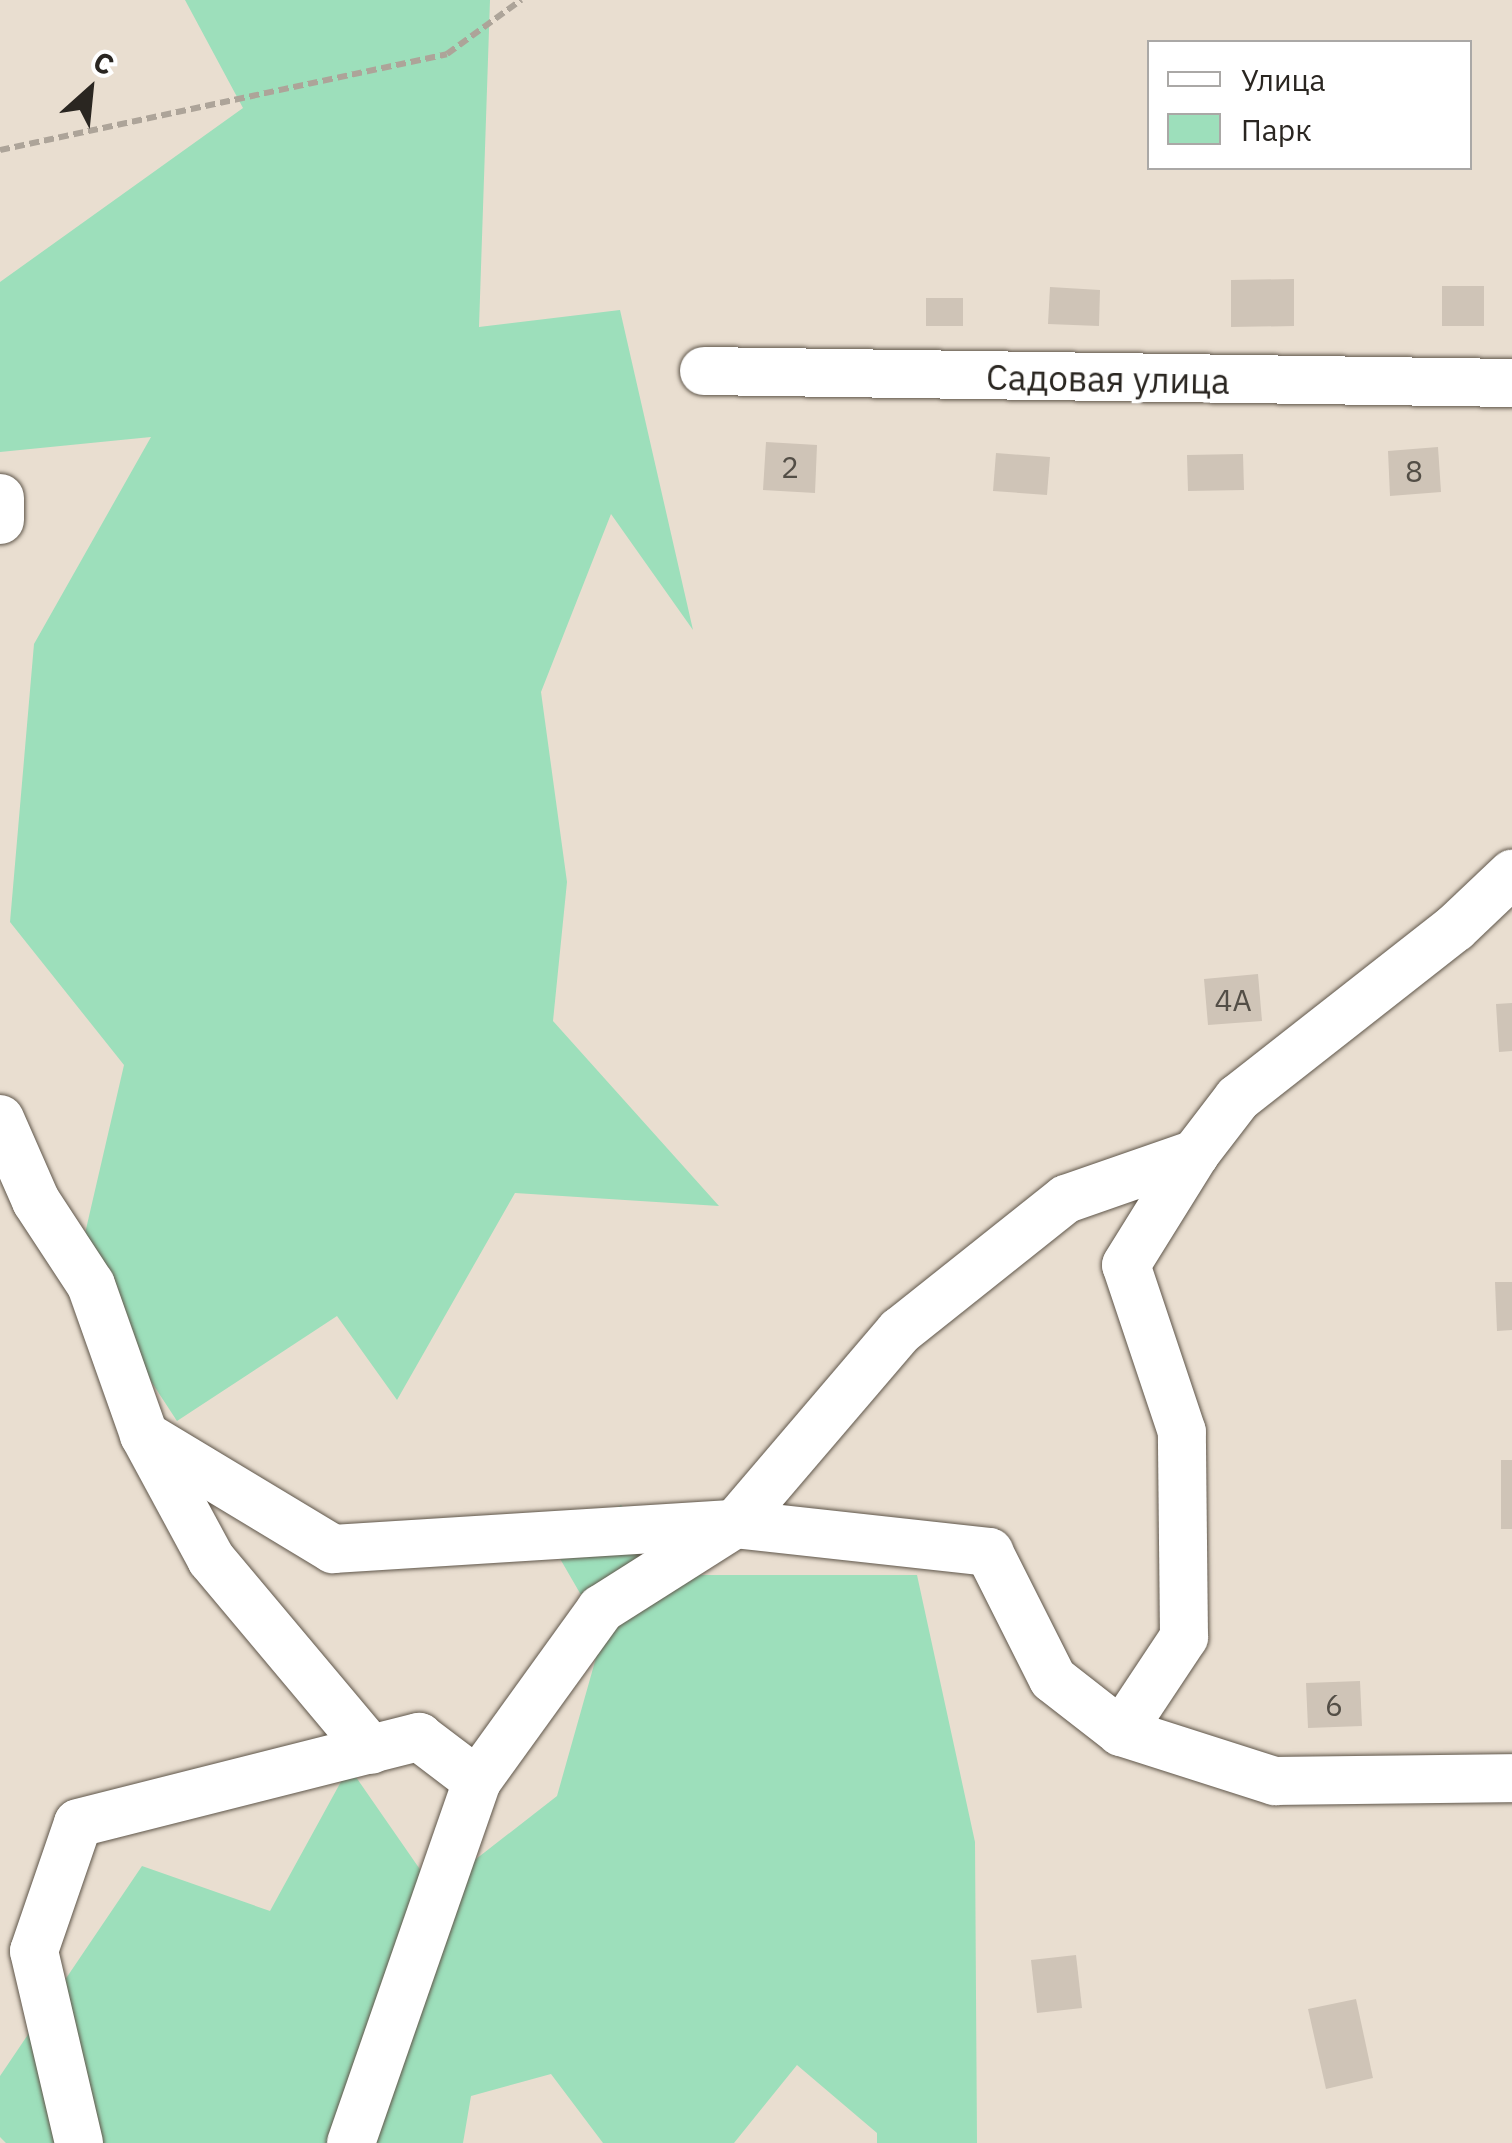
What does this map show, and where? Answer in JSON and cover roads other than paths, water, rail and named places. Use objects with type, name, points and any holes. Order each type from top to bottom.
[{"type":"street","name":"Садовая улица","points":[[704,370],[1512,383]]},
{"type":"street","points":[[0,498],[0,520]]},
{"type":"street","points":[[1122,1732],[1184,1637],[1182,1432],[1126,1265],[1195,1154],[1238,1098],[1455,928],[1512,874]]},
{"type":"street","points":[[0,1119],[36,1200],[91,1285],[144,1435],[211,1558],[371,1750]]},
{"type":"street","points":[[351,2143],[476,1781],[601,1609],[735,1524],[900,1331],[1066,1199],[1195,1154]]},
{"type":"street","points":[[144,1435],[333,1548],[735,1524],[989,1552],[1053,1678],[1122,1732],[1275,1781],[1512,1778]]},
{"type":"street","points":[[79,2143],[34,1951],[78,1823],[419,1737],[476,1781]]}]
